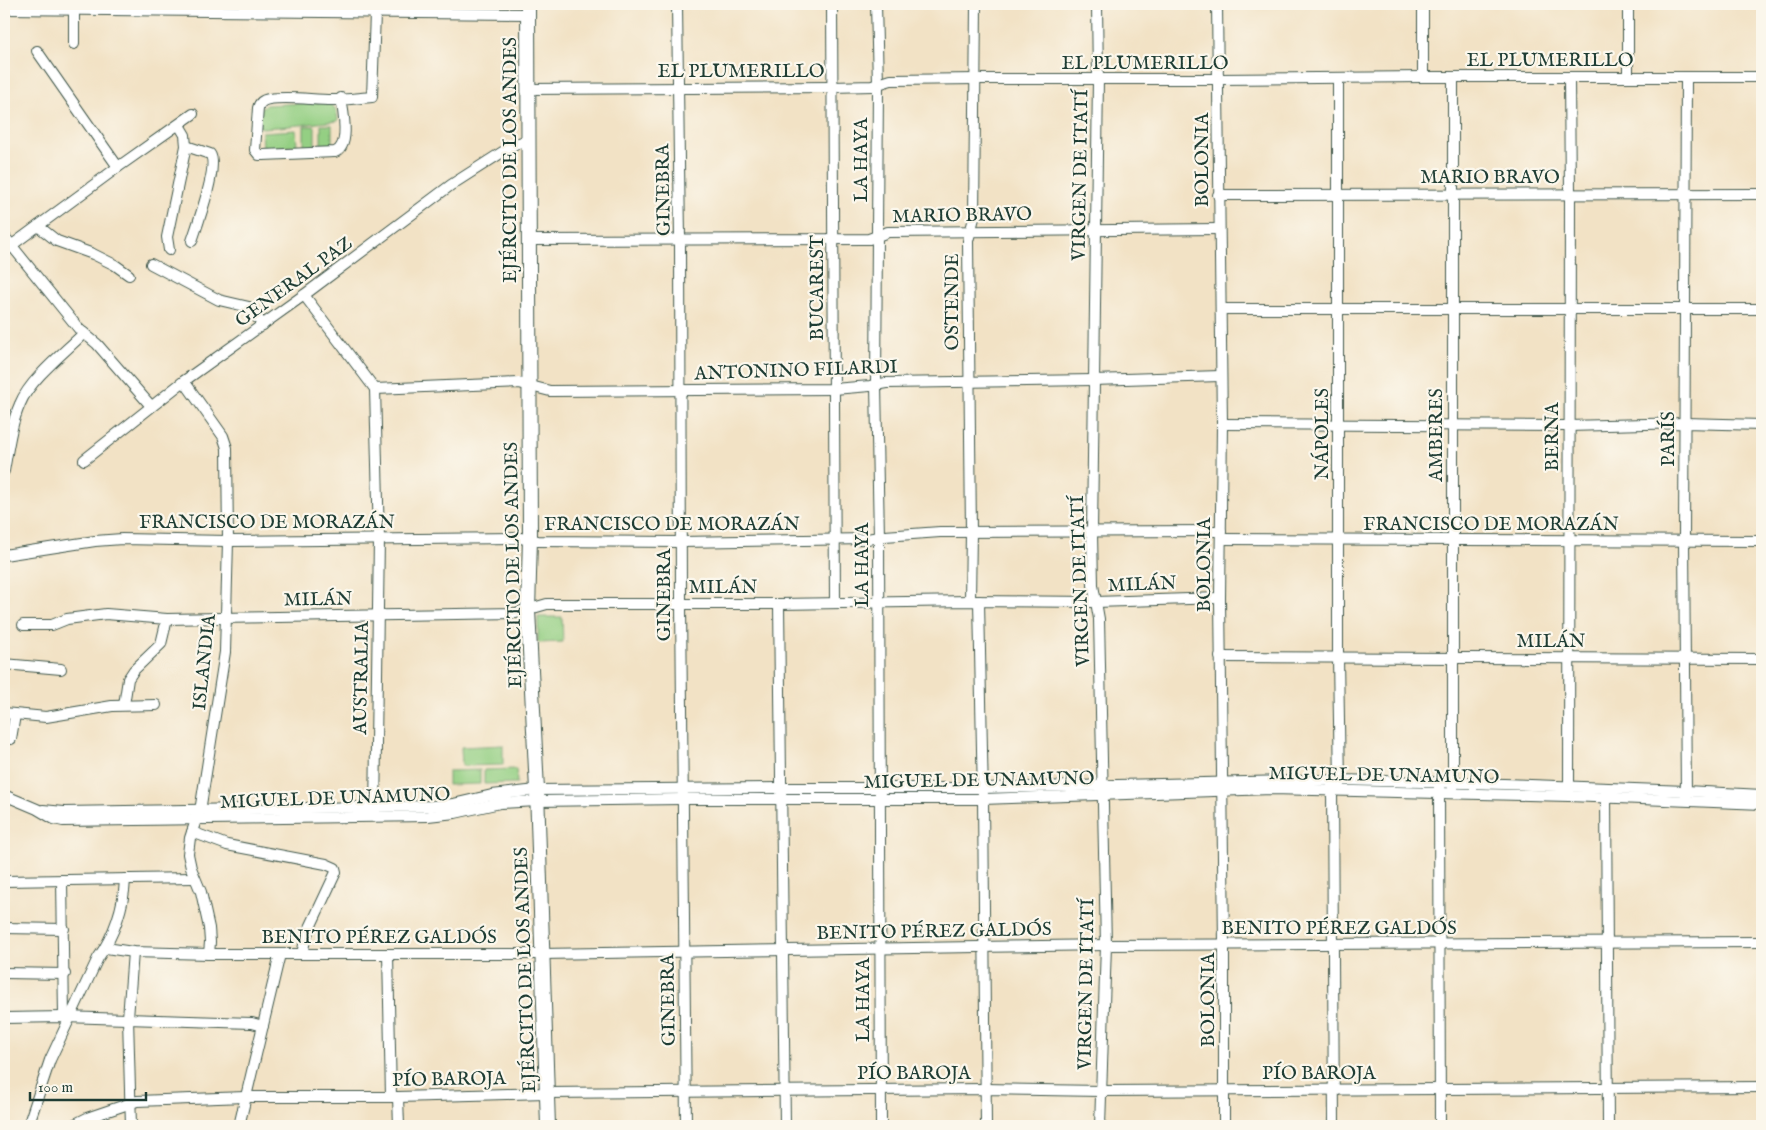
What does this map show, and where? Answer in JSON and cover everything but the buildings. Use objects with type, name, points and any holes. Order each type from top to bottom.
[{"type":"main road","name":"EJÉRCITO DE LOS ANDES","points":[[528,9],[530,539],[528,610],[537,796],[548,1126]]},
{"type":"street","name":"GINEBRA","points":[[677,4],[686,1126]]},
{"type":"street","name":"BUCAREST","points":[[832,4],[835,602]]},
{"type":"street","name":"LA HAYA","points":[[876,4],[878,84],[876,385],[879,537],[881,1126]]},
{"type":"street","name":"OSTENDE","points":[[976,4],[977,79],[974,218],[968,241],[969,381],[971,532],[983,794],[986,1126]]},
{"type":"street","name":"VIRGEN DE ITATÍ","points":[[1097,4],[1098,79],[1092,532],[1093,585],[1099,619],[1106,945],[1100,1126]]},
{"type":"street","name":"BOLONIA","points":[[1217,4],[1222,424],[1220,657],[1224,946],[1224,1126]]},
{"type":"street","points":[[1423,4],[1423,76]]},
{"type":"street","points":[[1628,4],[1628,77]]},
{"type":"street","points":[[74,7],[74,44]]},
{"type":"street","points":[[4,9],[74,7],[224,8],[375,13],[528,9]]},
{"type":"street","points":[[341,98],[345,130],[342,146],[339,150],[263,156],[255,150],[258,108],[262,102],[270,99],[314,98],[333,100],[341,98],[372,97],[375,13]]},
{"type":"street","points":[[37,52],[118,167]]},
{"type":"street","name":"EL PLUMERILLO","points":[[528,88],[832,88],[868,86],[891,80],[977,79],[1218,79],[1423,76],[1762,77]]},
{"type":"street","name":"AMBERES","points":[[1453,77],[1454,787]]},
{"type":"street","name":"BERNA","points":[[1569,77],[1569,791]]},
{"type":"street","name":"PARÍS","points":[[1686,77],[1684,540],[1686,796]]},
{"type":"street","name":"NÁPOLES","points":[[1334,1126],[1333,944],[1339,540],[1338,78]]},
{"type":"street","points":[[8,248],[193,114]]},
{"type":"street","points":[[169,250],[167,237],[186,146],[184,135],[179,125]]},
{"type":"street","name":"GENERAL PAZ","points":[[84,460],[184,381],[304,295],[451,185],[514,144],[529,140]]},
{"type":"street","points":[[186,146],[210,154],[213,159],[209,186],[192,241]]},
{"type":"street","name":"MARIO BRAVO","points":[[1218,195],[1762,194]]},
{"type":"street","points":[[38,226],[57,241],[99,257],[130,275]]},
{"type":"street","name":"MARIO BRAVO","points":[[528,240],[869,238],[888,232],[1219,229]]},
{"type":"street","points":[[4,236],[8,248],[79,329],[97,344],[151,406]]},
{"type":"street","points":[[151,264],[219,300],[248,307],[262,325]]},
{"type":"street","points":[[304,295],[375,389]]},
{"type":"street","points":[[1221,309],[1762,309]]},
{"type":"street","points":[[4,471],[15,416],[20,402],[43,372],[84,333]]},
{"type":"street","name":"ANTONINO FILARDI","points":[[375,389],[513,383],[550,391],[834,389],[886,383],[1220,376]]},
{"type":"street","name":"ISLANDIA","points":[[184,381],[224,436],[226,443],[228,541],[225,652],[198,814],[188,854],[194,878],[201,892],[209,928],[209,954]]},
{"type":"street","name":"AUSTRALIA","points":[[375,389],[379,539],[375,812]]},
{"type":"street","points":[[1222,424],[1568,426],[1685,423],[1762,425]]},
{"type":"street","name":"FRANCISCO DE MORAZÁN","points":[[4,555],[95,541],[158,539],[228,541],[520,538],[681,542],[867,539],[940,532],[1092,532],[1339,540],[1762,541]]},
{"type":"street","name":"MILÁN","points":[[23,625],[52,625],[67,619],[106,614],[167,619],[516,613],[546,604],[778,604],[878,601],[1096,602],[1220,598]]},
{"type":"street","points":[[778,604],[785,1126]]},
{"type":"street","points":[[124,705],[128,679],[134,670],[161,644],[167,619]]},
{"type":"street","name":"MILÁN","points":[[1220,657],[1762,658]]},
{"type":"street","points":[[4,664],[61,669]]},
{"type":"street","points":[[4,713],[46,717],[124,705],[156,705]]},
{"type":"street","points":[[4,737],[11,739],[15,715]]},
{"type":"street","name":"MIGUEL DE UNAMUNO","points":[[4,795],[54,818],[63,820],[198,814],[375,812],[443,805],[492,795],[682,793],[983,794],[1336,785],[1454,787],[1686,796],[1762,795]]},
{"type":"street","points":[[1439,788],[1440,1126]]},
{"type":"street","points":[[1606,793],[1608,1126]]},
{"type":"street","name":"MIGUEL DE UNAMUNO","points":[[1686,796],[1762,804]]},
{"type":"street","points":[[192,832],[227,845],[326,864],[335,868],[336,872],[306,936],[302,954]]},
{"type":"street","points":[[4,881],[194,878]]},
{"type":"street","points":[[28,1126],[50,1060],[68,1017],[106,948],[123,899],[125,879]]},
{"type":"street","points":[[62,880],[68,1017]]},
{"type":"street","points":[[4,928],[64,929]]},
{"type":"street","name":"BENITO PÉREZ GALDÓS","points":[[106,948],[133,952],[209,954],[542,954],[985,946],[1762,942]]},
{"type":"street","points":[[131,1126],[128,1018],[133,952]]},
{"type":"street","points":[[239,1126],[280,954]]},
{"type":"street","points":[[388,954],[395,1097],[399,1126]]},
{"type":"street","points":[[4,973],[65,974]]},
{"type":"street","points":[[4,1018],[128,1018],[252,1023],[263,1026]]},
{"type":"street","name":"PÍO BAROJA","points":[[71,1126],[129,1102],[245,1097],[395,1097],[546,1093],[986,1089],[1101,1091],[1762,1087]]},
{"type":"green space","points":[[326,102],[335,109],[338,121],[259,127],[260,109],[266,105]]},
{"type":"green space","points":[[321,125],[332,125],[332,145],[321,145]]},
{"type":"green space","points":[[304,126],[315,126],[315,146],[304,147]]},
{"type":"green space","points":[[296,130],[297,146],[263,148],[262,132]]},
{"type":"green space","points":[[538,617],[562,617],[563,642],[538,643]]},
{"type":"green space","points":[[503,745],[503,765],[462,766],[461,747]]},
{"type":"green space","points":[[516,769],[517,783],[484,784],[484,770]]},
{"type":"green space","points":[[480,770],[480,784],[448,785],[448,771]]}]
